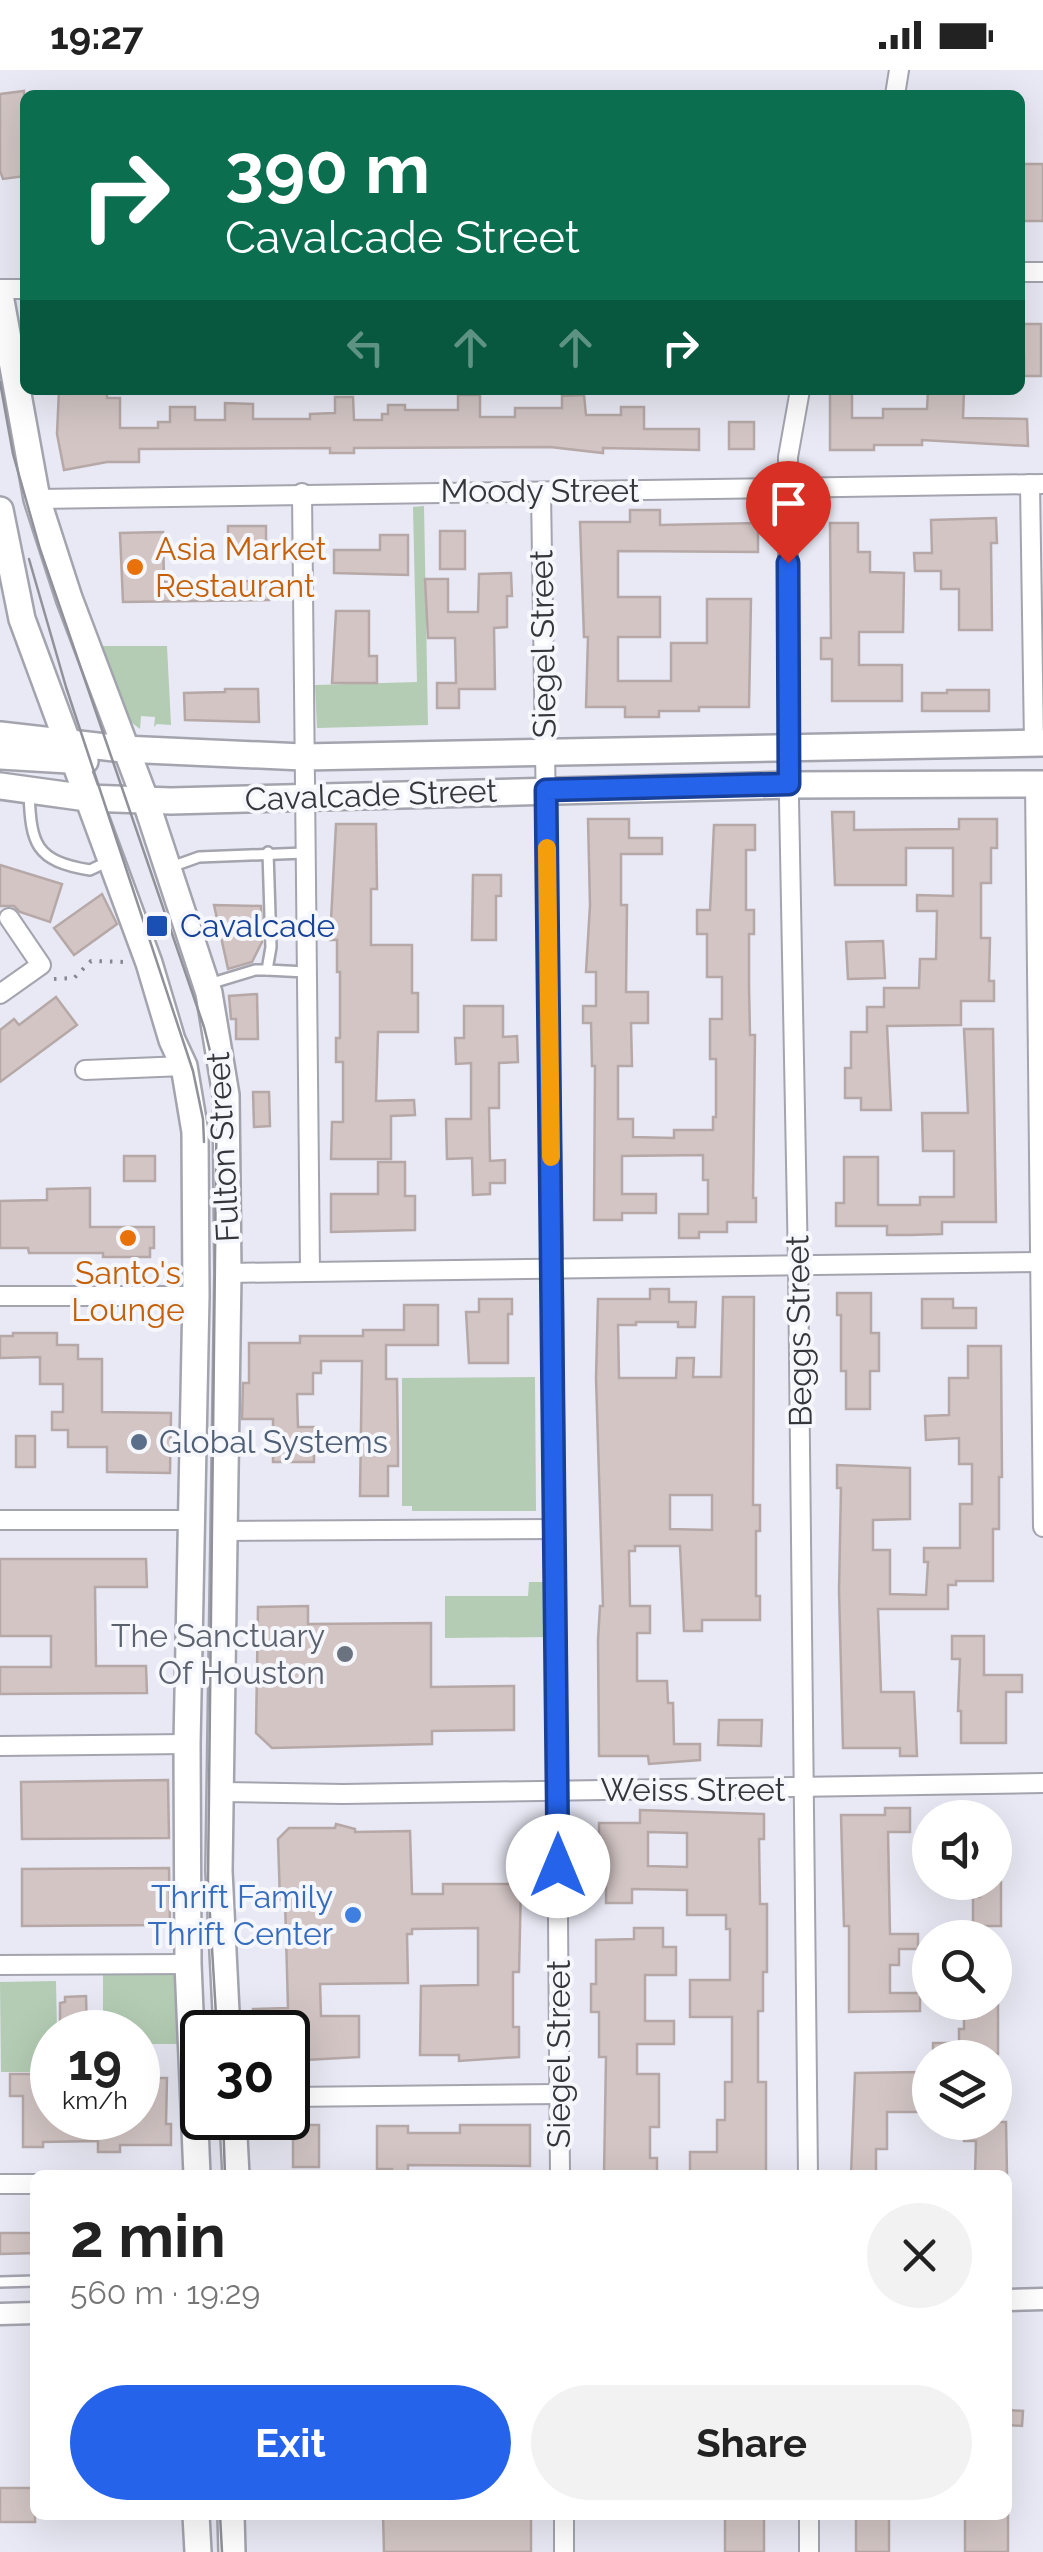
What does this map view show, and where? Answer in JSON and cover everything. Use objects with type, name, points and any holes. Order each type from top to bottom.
[{"type":"main road","name":"Fulton Street","points":[[0,292],[37,499],[206,984],[226,1096],[228,1273],[219,1872],[226,2010]]},
{"type":"main road","name":"Fulton Street","points":[[0,510],[6,566],[30,647],[149,963],[184,1066],[195,1132],[196,1296],[186,1744],[188,1964],[197,2170]]},
{"type":"main road","points":[[0,735],[70,753]]},
{"type":"main road","name":"Cavalcade Street","points":[[70,753],[112,759],[123,749],[304,756],[1038,743]]},
{"type":"main road","points":[[0,756],[70,753]]},
{"type":"main road","name":"Cavalcade Street","points":[[0,786],[88,798],[144,800],[789,784],[1039,784]]},
{"type":"main road","points":[[234,2140],[236,2170]]},
{"type":"main road","points":[[196,2520],[198,2552]]},
{"type":"main road","points":[[231,2520],[232,2552]]},
{"type":"street","name":"Beggs Street","points":[[799,395],[791,426],[787,488],[788,748],[806,1789],[808,2170]]},
{"type":"street","name":"Moody Street","points":[[37,499],[1036,484]]},
{"type":"street","points":[[1036,484],[1038,743]]},
{"type":"street","name":"Siegel Street","points":[[541,492],[560,2170]]},
{"type":"street","points":[[302,494],[310,1271]]},
{"type":"street","points":[[1039,784],[1043,1527]]},
{"type":"street","points":[[0,994],[41,964],[8,918]]},
{"type":"street","points":[[85,1070],[184,1066]]},
{"type":"street","points":[[228,1273],[1042,1262]]},
{"type":"street","points":[[0,1296],[196,1296]]},
{"type":"street","points":[[0,1520],[190,1520]]},
{"type":"street","points":[[222,1531],[555,1530]]},
{"type":"street","points":[[0,1746],[186,1744]]},
{"type":"street","name":"Weiss Street","points":[[222,1792],[806,1789],[1043,1783]]},
{"type":"street","points":[[0,1965],[188,1964]]},
{"type":"street","points":[[310,2097],[559,2094]]},
{"type":"street","points":[[0,2184],[30,2184]]},
{"type":"street","points":[[1012,2300],[1043,2299]]},
{"type":"street","points":[[0,2314],[30,2314]]},
{"type":"street","points":[[564,2520],[564,2552]]},
{"type":"street","points":[[809,2520],[809,2552]]},
{"type":"lane","points":[[29,790],[34,841],[49,856],[90,870],[112,860]]},
{"type":"lane","points":[[267,970],[271,947],[268,852]]},
{"type":"lane","points":[[168,868],[199,857],[304,853]]},
{"type":"lane","points":[[206,984],[254,970],[306,972]]},
{"type":"lane","points":[[0,2282],[30,2281]]},
{"type":"path","points":[[41,964],[55,980],[74,978],[92,961],[149,963]]},
{"type":"green space","points":[[424,506],[428,725],[317,728],[315,685],[417,682],[413,507]]},
{"type":"green space","points":[[102,646],[167,646],[171,725],[154,727],[155,717],[141,716],[140,729],[127,719]]},
{"type":"green space","points":[[535,1377],[536,1511],[412,1511],[412,1506],[402,1506],[402,1378]]},
{"type":"green space","points":[[529,1582],[546,1582],[546,1637],[445,1638],[445,1596],[528,1596]]},
{"type":"green space","points":[[103,1973],[174,1975],[182,1980],[180,2044],[160,2044],[160,2010],[103,2010]]},
{"type":"green space","points":[[56,1981],[57,2010],[30,2010],[30,2072],[1,2072],[0,1982]]},
{"type":"building","points":[[20,92],[20,177],[3,179],[0,171],[0,94]]},
{"type":"building","points":[[1025,164],[1043,164],[1043,221],[1025,221]]},
{"type":"building","points":[[1025,324],[1041,324],[1041,376],[1025,376]]},
{"type":"building","points":[[59,395],[120,398],[120,428],[158,428],[158,422],[170,422],[170,407],[195,407],[195,420],[225,420],[225,403],[253,404],[253,419],[310,419],[310,414],[335,413],[335,397],[353,397],[354,420],[382,420],[382,414],[388,414],[388,405],[405,405],[405,410],[458,410],[458,395],[480,395],[480,417],[515,417],[515,408],[562,408],[562,396],[584,395],[586,415],[621,415],[621,407],[644,407],[644,429],[699,429],[699,450],[603,448],[603,453],[550,447],[354,448],[354,453],[330,453],[330,448],[139,449],[139,462],[107,462],[64,470],[57,434]]},
{"type":"building","points":[[830,395],[852,395],[852,418],[883,418],[883,409],[927,409],[928,395],[964,395],[963,418],[1027,419],[1028,446],[922,440],[922,445],[830,450]]},
{"type":"building","points":[[729,422],[754,422],[754,449],[729,449]]},
{"type":"building","points":[[630,510],[660,510],[660,525],[758,523],[758,552],[618,551],[618,597],[660,597],[660,637],[618,637],[618,681],[671,681],[671,643],[707,643],[707,599],[751,599],[749,707],[699,707],[699,711],[659,711],[659,717],[625,717],[625,707],[586,707],[588,637],[584,637],[580,522],[630,522]]},
{"type":"building","points":[[996,518],[997,543],[991,543],[992,630],[959,630],[959,589],[941,589],[941,571],[915,571],[914,553],[932,553],[931,520]]},
{"type":"building","points":[[830,523],[858,523],[858,552],[870,552],[870,572],[904,573],[903,632],[859,632],[859,665],[902,665],[902,701],[832,701],[832,659],[821,659],[821,638],[831,638]]},
{"type":"building","points":[[228,526],[266,526],[266,551],[228,551]]},
{"type":"building","points":[[440,531],[465,531],[465,569],[440,569]]},
{"type":"building","points":[[163,532],[164,582],[269,581],[269,600],[123,602],[120,533]]},
{"type":"building","points":[[380,535],[408,535],[408,575],[334,573],[334,550],[380,550]]},
{"type":"building","points":[[511,573],[507,627],[494,628],[495,689],[459,689],[459,708],[437,708],[437,683],[456,683],[455,638],[428,638],[425,579],[448,579],[448,612],[478,612],[479,574]]},
{"type":"building","points":[[336,611],[369,611],[369,656],[377,656],[377,683],[332,683]]},
{"type":"building","points":[[258,689],[259,722],[185,720],[184,693]]},
{"type":"building","points":[[989,690],[989,711],[922,711],[922,693]]},
{"type":"building","points":[[832,812],[854,812],[854,830],[959,829],[959,819],[997,819],[997,848],[991,848],[991,883],[981,883],[981,938],[990,938],[989,981],[994,981],[994,1001],[961,1001],[961,1025],[887,1026],[891,1110],[861,1110],[861,1098],[845,1098],[845,1068],[851,1068],[851,1032],[867,1032],[867,1007],[884,1007],[884,988],[919,988],[920,959],[936,959],[937,911],[917,911],[917,895],[953,896],[953,848],[906,848],[906,885],[835,885]]},
{"type":"building","points":[[588,819],[629,819],[629,838],[662,838],[662,854],[621,854],[621,905],[627,905],[626,992],[648,992],[648,1023],[631,1023],[632,1066],[618,1066],[618,1119],[633,1119],[633,1137],[674,1138],[674,1130],[713,1130],[716,1059],[710,1059],[710,1019],[722,1019],[722,977],[707,977],[707,934],[697,934],[697,910],[710,910],[714,825],[755,825],[755,850],[746,850],[746,910],[754,910],[754,934],[749,934],[749,986],[750,1035],[755,1035],[756,1222],[727,1222],[727,1232],[699,1232],[699,1238],[679,1238],[679,1214],[708,1214],[703,1155],[622,1156],[622,1194],[656,1194],[656,1213],[622,1213],[622,1220],[594,1220],[595,1066],[591,1023],[583,1023],[583,1006],[596,1006],[596,972],[586,972],[590,905]]},
{"type":"building","points":[[336,824],[376,824],[377,889],[371,889],[371,945],[412,945],[412,993],[418,993],[418,1032],[378,1032],[376,1101],[414,1100],[415,1115],[391,1116],[391,1159],[331,1159],[332,1122],[343,1122],[343,1062],[336,1062],[340,972],[337,940],[330,940]]},
{"type":"building","points":[[0,865],[62,884],[50,922],[20,912],[14,906],[0,906]]},
{"type":"building","points":[[473,875],[501,875],[501,896],[496,896],[496,940],[472,940]]},
{"type":"building","points":[[102,894],[117,924],[74,955],[54,928]]},
{"type":"building","points":[[214,905],[261,906],[262,942],[252,962],[228,969]]},
{"type":"building","points":[[883,941],[885,978],[848,979],[846,942]]},
{"type":"building","points":[[257,994],[258,1039],[236,1039],[236,1019],[231,1019],[229,996]]},
{"type":"building","points":[[56,997],[77,1025],[0,1082],[0,1030],[14,1019],[19,1025]]},
{"type":"building","points":[[464,1006],[503,1006],[503,1037],[517,1036],[518,1062],[499,1063],[499,1108],[489,1108],[490,1161],[505,1160],[505,1183],[490,1183],[490,1194],[473,1195],[472,1158],[447,1159],[446,1119],[471,1119],[471,1063],[456,1064],[455,1038],[464,1038]]},
{"type":"building","points":[[964,1029],[993,1029],[996,1222],[942,1222],[942,1234],[910,1235],[887,1235],[887,1226],[836,1226],[836,1203],[844,1203],[844,1157],[878,1157],[878,1205],[920,1205],[920,1197],[954,1197],[954,1151],[923,1151],[922,1113],[968,1113]]},
{"type":"building","points":[[253,1092],[269,1092],[270,1126],[254,1127]]},
{"type":"building","points":[[124,1156],[155,1156],[155,1181],[124,1181]]},
{"type":"building","points":[[378,1162],[405,1162],[405,1196],[415,1196],[415,1230],[331,1232],[331,1194],[378,1194]]},
{"type":"building","points":[[90,1188],[90,1227],[154,1227],[150,1257],[29,1253],[28,1248],[0,1248],[0,1201],[47,1200],[47,1189]]},
{"type":"building","points":[[650,1289],[669,1289],[669,1302],[696,1302],[695,1327],[678,1327],[678,1322],[618,1325],[619,1378],[676,1378],[677,1358],[694,1358],[693,1377],[721,1377],[723,1297],[754,1297],[753,1505],[760,1505],[756,1596],[760,1596],[760,1620],[702,1620],[702,1631],[684,1631],[680,1546],[635,1546],[635,1551],[629,1551],[630,1606],[650,1606],[650,1633],[637,1633],[637,1681],[667,1681],[668,1703],[673,1703],[674,1744],[700,1744],[700,1760],[649,1764],[648,1756],[599,1756],[598,1640],[603,1606],[596,1378],[598,1299],[650,1299]],"holes":[[[670,1495],[712,1495],[712,1530],[670,1529]]]},
{"type":"building","points":[[837,1293],[871,1293],[871,1333],[879,1333],[879,1371],[870,1371],[870,1409],[846,1409]]},
{"type":"building","points":[[479,1299],[512,1299],[512,1314],[508,1314],[508,1363],[469,1363],[466,1312],[479,1312]]},
{"type":"building","points":[[922,1299],[953,1299],[953,1308],[976,1308],[976,1328],[922,1328]]},
{"type":"building","points":[[404,1305],[438,1305],[438,1345],[386,1345],[386,1379],[397,1379],[398,1451],[398,1466],[388,1466],[388,1496],[360,1496],[362,1361],[321,1361],[321,1373],[313,1373],[313,1394],[297,1394],[298,1427],[314,1427],[314,1462],[273,1462],[273,1419],[242,1419],[243,1383],[249,1383],[249,1343],[300,1343],[300,1336],[363,1336],[363,1330],[404,1330]]},
{"type":"building","points":[[57,1333],[57,1345],[78,1345],[78,1359],[102,1359],[102,1412],[171,1413],[170,1473],[107,1472],[107,1447],[68,1447],[68,1430],[52,1430],[52,1412],[63,1412],[63,1384],[40,1384],[40,1357],[0,1358],[0,1336]]},
{"type":"building","points":[[968,1346],[1001,1346],[1002,1477],[999,1529],[993,1529],[993,1581],[956,1581],[956,1585],[948,1585],[948,1609],[878,1609],[881,1692],[914,1692],[917,1756],[900,1756],[900,1748],[843,1748],[841,1488],[837,1488],[837,1465],[910,1468],[910,1519],[873,1520],[873,1550],[890,1550],[890,1594],[926,1595],[928,1562],[924,1562],[924,1548],[960,1548],[960,1504],[972,1504],[972,1464],[959,1464],[959,1438],[926,1440],[925,1416],[949,1415],[949,1378],[968,1378]]},
{"type":"building","points":[[16,1436],[35,1436],[35,1467],[16,1467]]},
{"type":"building","points":[[0,1559],[146,1559],[147,1587],[95,1587],[96,1666],[146,1666],[147,1693],[0,1694],[0,1667],[51,1667],[51,1636],[0,1636]]},
{"type":"building","name":"The Sanctuary Of Houston","points":[[308,1606],[308,1624],[431,1623],[431,1687],[514,1686],[514,1730],[432,1731],[432,1744],[272,1748],[256,1733],[258,1607]]},
{"type":"building","points":[[952,1636],[984,1636],[984,1675],[1022,1675],[1022,1692],[1006,1692],[1006,1743],[961,1743],[960,1659],[952,1659]]},
{"type":"building","points":[[719,1720],[762,1720],[761,1746],[718,1745]]},
{"type":"building","points":[[168,1780],[169,1838],[22,1839],[21,1782]]},
{"type":"building","points":[[885,1808],[910,1808],[910,1832],[888,1832],[890,1934],[912,1934],[912,1949],[899,1949],[899,1965],[890,1965],[890,1993],[912,1993],[912,2011],[849,2012],[849,1926],[844,1926],[841,1815],[885,1815]]},
{"type":"building","points":[[640,1810],[764,1814],[764,1839],[759,1839],[760,1904],[767,1904],[767,1972],[763,1972],[763,2011],[758,2011],[758,2082],[766,2082],[766,2170],[690,2170],[690,2152],[717,2152],[717,2120],[725,2120],[725,2082],[732,2082],[732,2017],[690,2017],[690,1980],[730,1980],[730,1929],[726,1929],[726,1915],[687,1915],[687,1890],[632,1889],[632,1903],[606,1903],[606,1850],[599,1850],[599,1823],[640,1823]],"holes":[[[648,1832],[687,1833],[687,1867],[648,1866]]]},
{"type":"building","points":[[336,1824],[355,1832],[410,1831],[412,1894],[443,1894],[443,1884],[521,1884],[519,1972],[513,1972],[513,2027],[519,2027],[519,2057],[459,2061],[459,2055],[420,2055],[421,1986],[478,1985],[478,1928],[412,1929],[412,1934],[407,1934],[408,1983],[320,1984],[321,2016],[359,2016],[359,2057],[310,2060],[310,2010],[253,2010],[288,2008],[285,1900],[280,1900],[278,1839],[289,1828],[335,1828]]},
{"type":"building","points":[[169,1868],[170,1925],[22,1926],[22,1869]]},
{"type":"building","points":[[973,1900],[1001,1900],[1001,1920],[973,1920]]},
{"type":"building","points":[[634,1928],[663,1928],[663,1947],[676,1947],[676,1975],[645,1975],[645,2021],[674,2021],[674,2044],[637,2044],[637,2074],[659,2074],[659,2127],[650,2127],[650,2158],[657,2158],[657,2170],[604,2170],[606,2057],[599,2057],[599,2012],[591,2012],[591,1984],[596,1984],[596,1940],[634,1939]]},
{"type":"building","points":[[86,1996],[86,2010],[60,2010],[65,1997]]},
{"type":"building","points":[[964,2020],[998,2020],[998,2040],[959,2040],[959,2029],[964,2029]]},
{"type":"building","points":[[912,2072],[912,2112],[887,2112],[887,2149],[876,2149],[876,2170],[851,2170],[855,2073]]},
{"type":"building","points":[[10,2074],[30,2074],[30,2140],[160,2140],[160,2078],[167,2078],[166,2124],[171,2124],[171,2145],[120,2145],[120,2152],[98,2152],[98,2141],[43,2142],[43,2147],[23,2147],[23,2096],[10,2096]]},
{"type":"building","points":[[310,2125],[319,2125],[319,2167],[293,2167],[293,2140],[310,2140]]},
{"type":"building","points":[[460,2125],[530,2125],[530,2166],[408,2165],[408,2170],[377,2169],[377,2126],[408,2126],[408,2133],[460,2133]]},
{"type":"building","points":[[964,2140],[1006,2140],[1007,2170],[975,2170],[976,2141]]},
{"type":"building","points":[[0,2233],[30,2233],[30,2253],[0,2254]]},
{"type":"building","points":[[1012,2410],[1023,2411],[1022,2426],[1012,2425]]},
{"type":"building","points":[[0,2488],[30,2488],[30,2520],[35,2522],[0,2522]]},
{"type":"building","points":[[383,2520],[531,2520],[531,2552],[384,2552]]},
{"type":"building","points":[[725,2520],[764,2520],[764,2552],[725,2552]]},
{"type":"building","points":[[856,2520],[889,2520],[889,2552],[856,2552]]},
{"type":"building","points":[[965,2520],[1008,2520],[1008,2552],[965,2552]]},
{"type":"tram line","points":[[0,382],[13,454],[40,549],[204,1027],[217,1079],[208,1881],[216,2010]]},
{"type":"tram line","points":[[29,559],[66,687],[193,1071],[204,1142]]},
{"type":"tram line","points":[[224,2140],[225,2170]]},
{"type":"tram line","points":[[220,2520],[222,2552]]},
{"type":"slow traffic","points":[[547,848],[551,1157]]},
{"type":"place","name":"Asia Market Restaurant","points":[[135,567]]},
{"type":"place","name":"Cavalcade","points":[[157,926]]},
{"type":"place","name":"Santo's Lounge","points":[[128,1238]]},
{"type":"place","name":"Global Systems","points":[[139,1442]]},
{"type":"place","name":"The Sanctuary Of Houston","points":[[345,1654]]},
{"type":"place","name":"Thrift Family Thrift Center","points":[[353,1915]]},
{"type":"route","points":[[558,1866],[546,790],[789,784],[788,563]]}]
